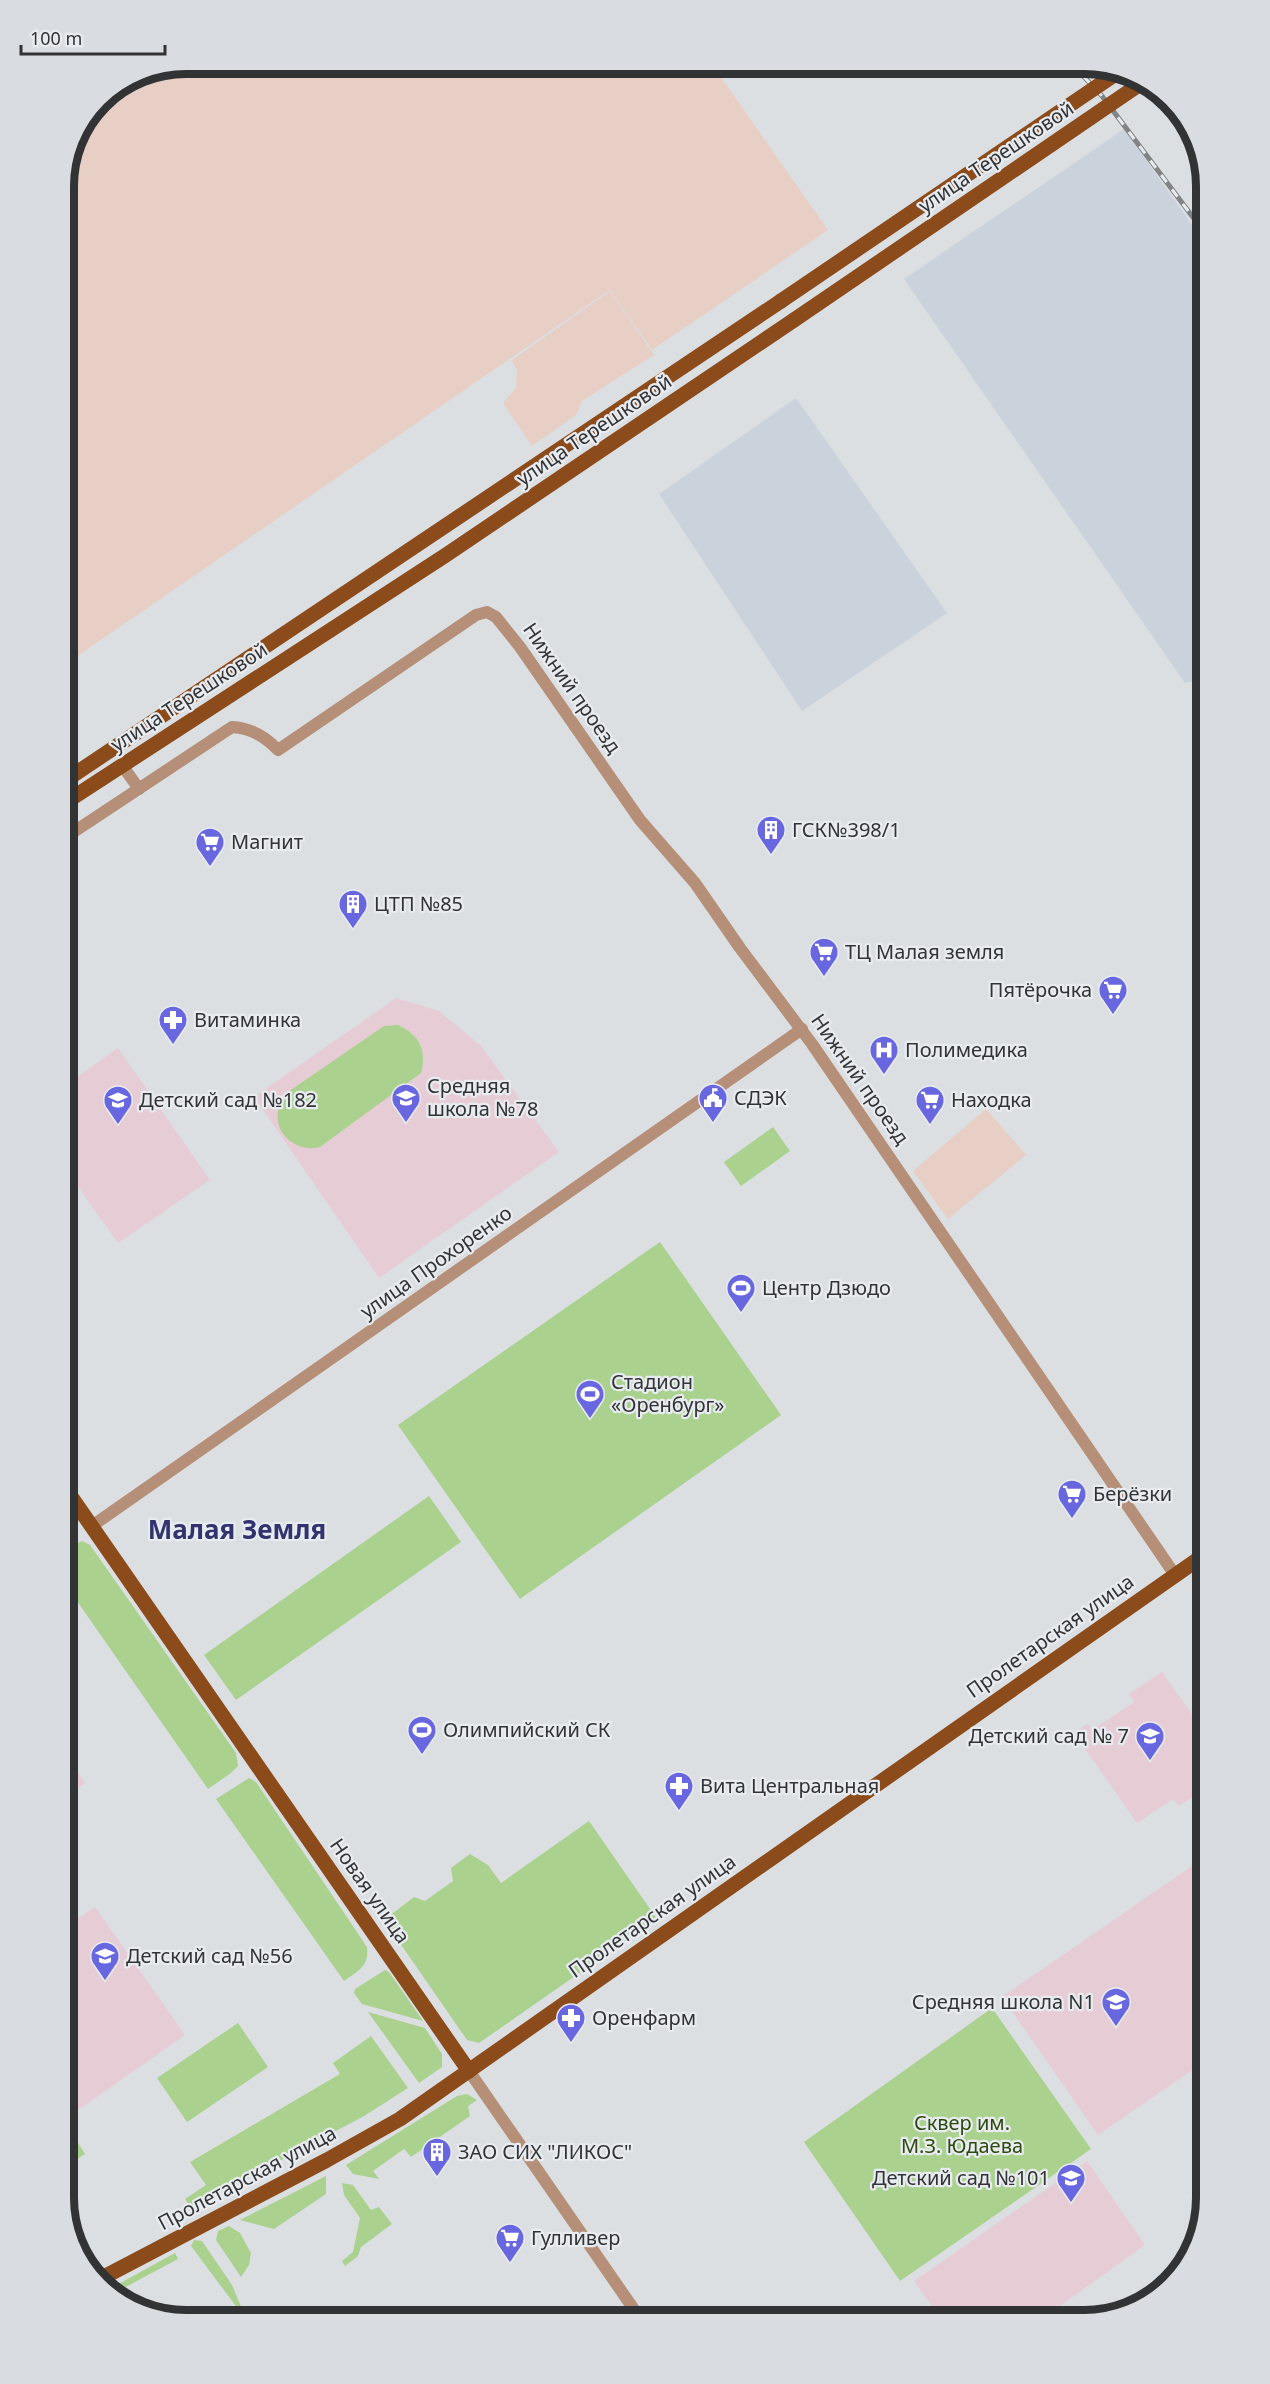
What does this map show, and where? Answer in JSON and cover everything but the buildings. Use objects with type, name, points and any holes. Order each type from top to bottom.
[{"type":"main road","name":"улица Терешковой","points":[[74,775],[1112,77]]},
{"type":"main road","name":"улица Терешковой","points":[[74,797],[560,479],[1136,87]]},
{"type":"main road","name":"Новая улица","points":[[74,1501],[468,2071]]},
{"type":"main road","name":"Пролетарская улица","points":[[105,2276],[327,2160],[400,2119],[1196,1561]]},
{"type":"street","name":"Нижний проезд","points":[[139,789],[232,727],[267,738],[278,750],[476,615],[487,612],[496,617],[520,647],[640,820],[695,883],[740,948],[802,1029],[1175,1575]]},
{"type":"street","points":[[74,832],[139,789],[122,765]]},
{"type":"street","name":"улица Прохоренко","points":[[92,1526],[802,1029]]},
{"type":"street","name":"Новая улица","points":[[468,2071],[634,2310]]},
{"type":"shaded area","points":[[178,74],[719,74],[828,230],[652,350],[610,290],[74,658],[74,171],[79,150],[92,123],[106,106],[123,92],[157,77]]},
{"type":"shaded area","points":[[1124,129],[1196,230],[1196,681],[1185,683],[904,279]]},
{"type":"shaded area","points":[[610,291],[654,355],[582,401],[576,415],[532,446],[503,403],[516,388],[517,371],[512,360]]},
{"type":"shaded area","points":[[796,398],[947,613],[802,711],[659,494]]},
{"type":"shaded area","name":"Средняя школа №78","points":[[396,998],[439,1011],[481,1046],[559,1152],[379,1278],[254,1097]]},
{"type":"shaded area","name":"Детский сад №182","points":[[118,1048],[210,1180],[118,1243],[74,1181],[74,1079]]},
{"type":"shaded area","points":[[986,1109],[1026,1155],[948,1219],[913,1171]]},
{"type":"shaded area","name":"Детский сад № 7","points":[[1162,1672],[1196,1720],[1196,1794],[1179,1806],[1173,1799],[1137,1823],[1074,1733],[1087,1724],[1092,1730],[1134,1702],[1129,1694]]},
{"type":"shaded area","points":[[74,1766],[85,1783],[74,1790]]},
{"type":"shaded area","name":"Средняя школа N1","points":[[1196,1863],[1196,2068],[1098,2135],[1002,1997]]},
{"type":"shaded area","name":"Детский сад №56","points":[[95,1907],[185,2035],[74,2113],[74,1921]]},
{"type":"shaded area","name":"Детский сад №101","points":[[1087,2161],[1145,2245],[1054,2310],[934,2310],[914,2281]]},
{"type":"green space","points":[[398,1025],[412,1034],[420,1044],[423,1058],[421,1073],[320,1147],[300,1146],[283,1134],[278,1113],[285,1094],[384,1026]]},
{"type":"green space","points":[[773,1127],[790,1151],[741,1186],[724,1162]]},
{"type":"green space","name":"Стадион «Оренбург»","points":[[660,1242],[781,1415],[520,1599],[398,1425]]},
{"type":"green space","points":[[429,1496],[461,1542],[236,1700],[204,1655]]},
{"type":"green space","points":[[82,1541],[90,1545],[236,1753],[238,1766],[208,1789],[74,1597],[74,1545]]},
{"type":"green space","points":[[249,1778],[256,1782],[367,1947],[365,1964],[344,1981],[216,1799]]},
{"type":"green space","points":[[589,1821],[657,1919],[479,2043],[467,2040],[384,1920],[414,1897],[425,1901],[453,1881],[451,1868],[470,1854],[488,1865],[501,1883]]},
{"type":"green space","points":[[385,1970],[389,1972],[423,2021],[362,2004],[354,1993],[355,1989]]},
{"type":"green space","name":"Сквер им. М.З. Юдаева","points":[[992,2008],[1091,2149],[900,2281],[804,2142]]},
{"type":"green space","points":[[368,2012],[425,2028],[442,2054],[442,2067],[419,2083]]},
{"type":"green space","points":[[238,2023],[268,2067],[187,2122],[157,2078]]},
{"type":"green space","points":[[371,2036],[408,2088],[364,2116],[191,2208],[185,2199],[206,2185],[190,2162],[340,2074],[333,2063]]},
{"type":"green space","points":[[467,2094],[477,2100],[468,2106],[470,2116],[411,2157],[404,2149],[373,2171],[379,2179],[353,2174],[346,2165],[457,2096]]},
{"type":"green space","points":[[74,2139],[85,2154],[74,2161]]},
{"type":"green space","points":[[326,2176],[326,2194],[274,2229],[240,2220]]},
{"type":"green space","points":[[342,2183],[353,2185],[371,2210],[379,2207],[392,2224],[361,2247],[358,2256],[345,2266],[342,2261],[353,2252],[360,2218],[344,2195]]},
{"type":"green space","points":[[229,2226],[240,2233],[251,2253],[249,2265],[241,2277],[216,2240],[218,2231]]},
{"type":"green space","points":[[194,2240],[202,2241],[232,2285],[242,2310],[239,2310],[191,2246]]},
{"type":"green space","points":[[175,2253],[178,2259],[121,2289],[115,2286]]},
{"type":"railway","points":[[1081,74],[1102,96],[1196,221]]},
{"type":"place","name":"ГСК№398/1","points":[[771,856]]},
{"type":"place","name":"Магнит","points":[[210,868]]},
{"type":"place","name":"ЦТП №85","points":[[353,930]]},
{"type":"place","name":"ТЦ Малая земля","points":[[824,978]]},
{"type":"place","name":"Пятёрочка","points":[[1113,1016]]},
{"type":"place","name":"Витаминка","points":[[173,1046]]},
{"type":"place","name":"Полимедика","points":[[884,1076]]},
{"type":"place","name":"Средняя школа №78","points":[[406,1124]]},
{"type":"place","name":"СДЭК","points":[[713,1124]]},
{"type":"place","name":"Детский сад №182","points":[[118,1126]]},
{"type":"place","name":"Находка","points":[[930,1126]]},
{"type":"place","name":"Центр Дзюдо","points":[[741,1314]]},
{"type":"place","name":"Стадион «Оренбург»","points":[[590,1420]]},
{"type":"place","name":"Берёзки","points":[[1072,1520]]},
{"type":"place","name":"Олимпийский СК","points":[[422,1756]]},
{"type":"place","name":"Детский сад № 7","points":[[1150,1762]]},
{"type":"place","name":"Вита Центральная","points":[[679,1812]]},
{"type":"place","name":"Детский сад №56","points":[[105,1982]]},
{"type":"place","name":"Средняя школа N1","points":[[1116,2028]]},
{"type":"place","name":"Оренфарм","points":[[571,2044]]},
{"type":"place","name":"ЗАО СИХ \"ЛИКОС\"","points":[[437,2178]]},
{"type":"place","name":"Детский сад №101","points":[[1071,2204]]},
{"type":"place","name":"Гулливер","points":[[510,2264]]},
{"type":"district","name":"Малая Земля","points":[[237,1530]]}]
